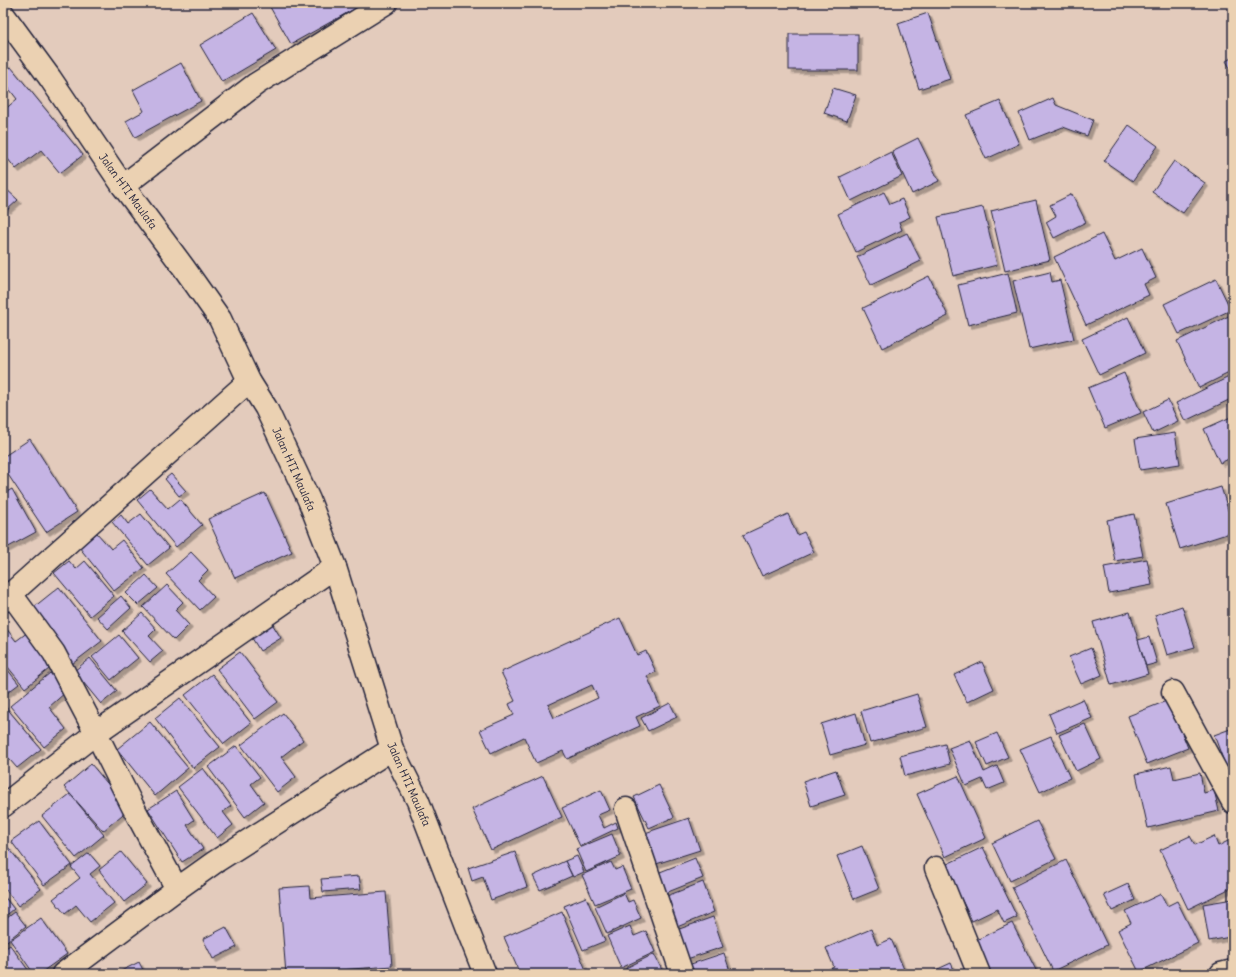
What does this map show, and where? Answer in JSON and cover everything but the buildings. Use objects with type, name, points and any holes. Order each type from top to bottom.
[{"type":"street","points":[[123,186],[256,84],[386,3]]},
{"type":"street","name":"Jalan HTI Maulafa","points":[[5,23],[50,78],[123,186],[184,268],[220,320],[249,381],[266,408],[309,500],[335,567],[392,749],[418,801],[486,974]]},
{"type":"street","points":[[177,889],[54,653],[7,598],[249,381]]},
{"type":"street","points":[[3,806],[96,733],[335,567]]},
{"type":"street","points":[[1173,692],[1233,802]]},
{"type":"street","points":[[62,974],[215,862],[392,749]]},
{"type":"street","points":[[626,809],[682,974]]},
{"type":"street","points":[[936,868],[979,974]]},
{"type":"street","points":[[1221,974],[1233,971]]}]
